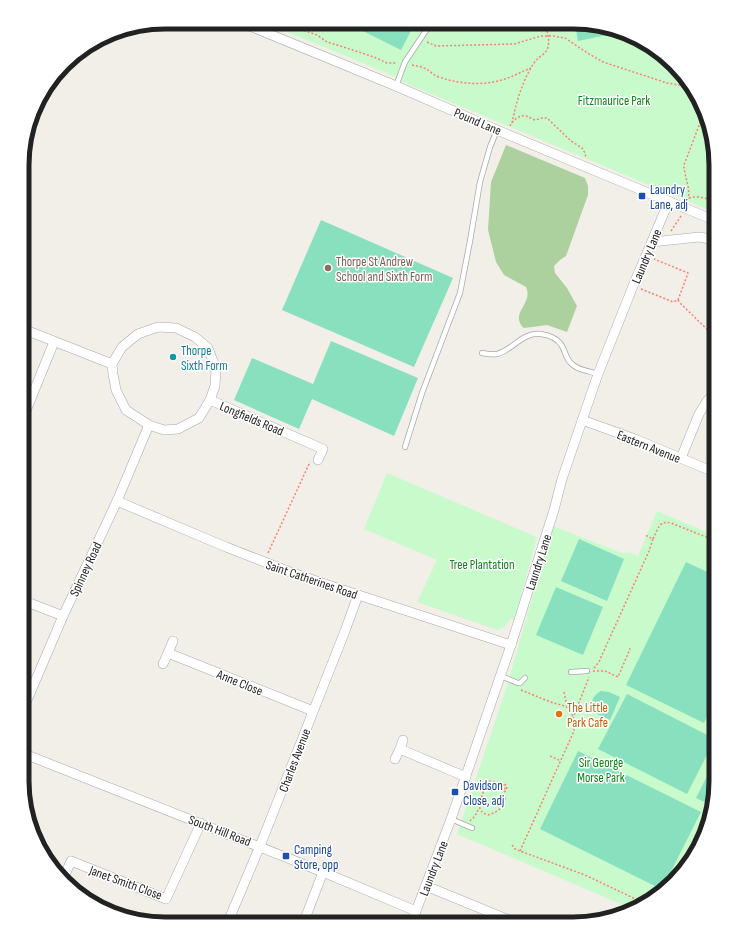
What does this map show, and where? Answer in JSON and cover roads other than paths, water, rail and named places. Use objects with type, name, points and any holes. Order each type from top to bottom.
[{"type":"street","name":"Pound Lane","points":[[257,29],[709,218]]},
{"type":"street","name":"Laundry Lane","points":[[414,917],[451,819],[501,676],[554,510],[562,480],[598,374],[669,201]]},
{"type":"street","points":[[652,242],[699,237],[709,240]]},
{"type":"street","points":[[29,332],[112,364],[122,347],[138,334],[158,327],[176,328],[195,337],[208,348],[216,369],[215,386],[210,400]]},
{"type":"street","points":[[29,403],[54,342]]},
{"type":"street","name":"Longfields Road","points":[[112,364],[112,374],[116,390],[126,410],[149,425],[164,430],[178,429],[199,418],[210,400],[326,446],[314,460]]},
{"type":"street","points":[[680,458],[700,414],[709,400]]},
{"type":"street","name":"Eastern Avenue","points":[[582,420],[635,439],[709,470]]},
{"type":"street","name":"Spinney Road","points":[[29,696],[63,616],[117,501],[149,425]]},
{"type":"street","name":"Saint Catherines Road","points":[[117,501],[226,547],[321,583],[511,645]]},
{"type":"street","name":"Charles Avenue","points":[[230,917],[260,846],[358,595]]},
{"type":"street","points":[[29,603],[63,616]]},
{"type":"street","points":[[163,664],[173,641]]},
{"type":"street","name":"Anne Close","points":[[168,653],[313,711]]},
{"type":"street","points":[[395,759],[404,740]]},
{"type":"street","points":[[400,749],[466,777]]},
{"type":"street","name":"South Hill Road","points":[[29,756],[260,846],[416,911]]},
{"type":"street","name":"Janet Smith Close","points":[[66,874],[71,861],[166,900],[201,823]]},
{"type":"street","points":[[306,917],[323,872]]},
{"type":"street","points":[[426,886],[494,917]]},
{"type":"lane","points":[[396,86],[405,62],[427,29]]},
{"type":"lane","points":[[405,448],[422,393],[460,292],[480,182],[490,147],[497,130]]},
{"type":"lane","points":[[482,353],[496,354],[504,351],[532,334],[541,334],[551,336],[558,341],[570,362],[576,368],[598,374]]},
{"type":"lane","points":[[571,672],[589,671]]},
{"type":"lane","points":[[501,676],[518,683],[525,678]]},
{"type":"lane","points":[[451,819],[472,828]]},
{"type":"place","name":"Laundry Lane, adj","points":[[642,196]]},
{"type":"place","name":"Thorpe St Andrew School and Sixth Form","points":[[328,268]]},
{"type":"place","name":"Thorpe Sixth Form","points":[[173,357]]},
{"type":"place","name":"The Little Park Cafe","points":[[559,714]]},
{"type":"place","name":"Davidson Close, adj","points":[[455,792]]},
{"type":"place","name":"Camping Store, opp","points":[[286,856]]},
{"type":"park label","name":"Fitzmaurice Park","points":[[614,100]]},
{"type":"park label","name":"Tree Plantation","points":[[482,564]]},
{"type":"park label","name":"Sir George Morse Park","points":[[601,770]]}]
